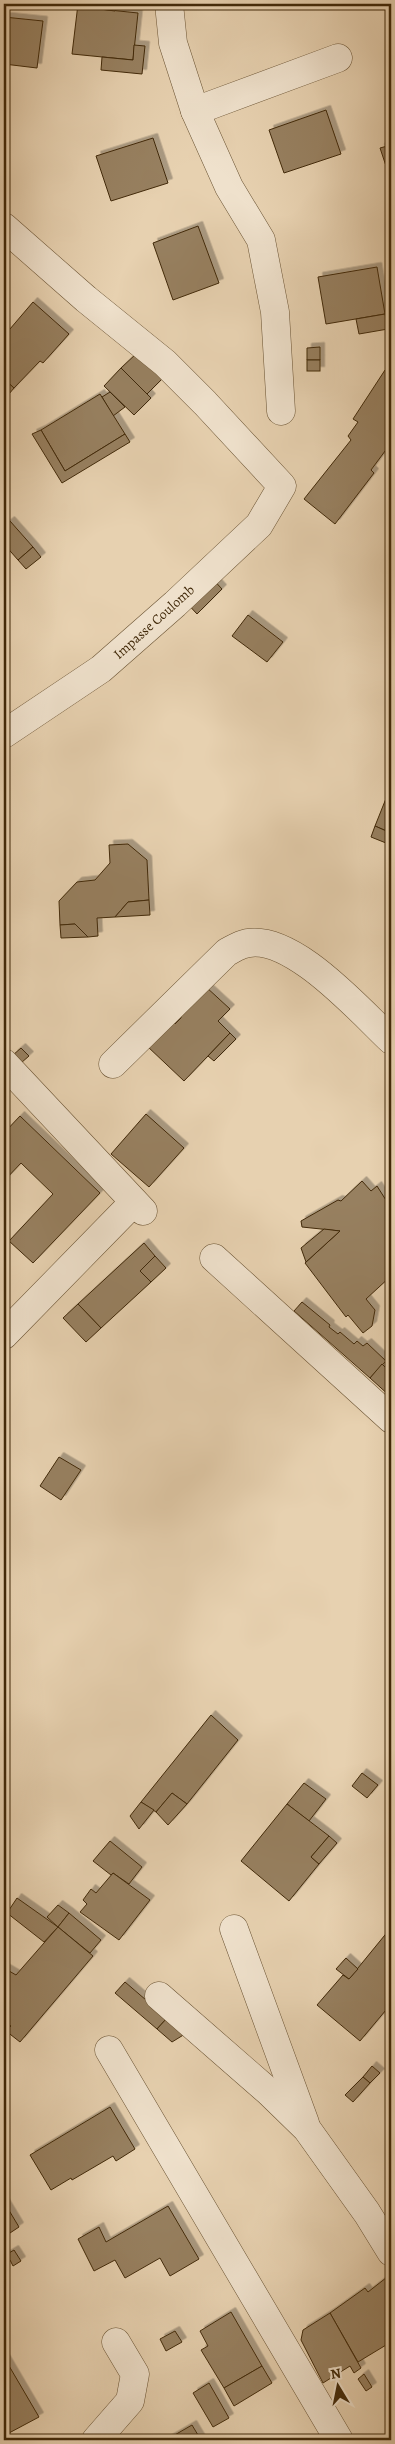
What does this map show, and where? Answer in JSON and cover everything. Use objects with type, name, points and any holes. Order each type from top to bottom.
[{"type":"street","points":[[169,4],[172,43],[195,111],[229,187],[261,240],[275,312],[281,411]]},
{"type":"street","points":[[195,111],[338,58]]},
{"type":"street","name":"Impasse Coulomb","points":[[4,227],[86,299],[165,363],[282,486],[259,525],[175,604],[101,669],[4,734]]},
{"type":"street","points":[[113,1064],[227,952],[242,944],[255,943],[276,946],[311,964],[391,1040]]},
{"type":"street","points":[[4,1062],[138,1207],[4,1335]]},
{"type":"street","points":[[214,1258],[391,1419]]},
{"type":"street","points":[[234,1928],[307,2129]]},
{"type":"street","points":[[159,1996],[269,2092],[307,2129],[387,2235]]},
{"type":"street","points":[[109,2050],[339,2440]]},
{"type":"street","points":[[96,2440],[130,2401],[135,2374],[116,2342]]},
{"type":"building","points":[[78,4],[100,4],[100,9],[138,13],[133,60],[72,54]]},
{"type":"building","points":[[100,4],[116,4],[115,11],[100,9]]},
{"type":"building","points":[[4,17],[43,21],[37,68],[4,64]]},
{"type":"building","points":[[134,45],[145,46],[142,74],[101,70],[102,57],[133,60]]},
{"type":"building","points":[[326,110],[341,154],[284,173],[269,130]]},
{"type":"building","points":[[153,138],[168,183],[111,201],[96,156]]},
{"type":"building","points":[[391,145],[391,181],[380,148]]},
{"type":"building","points":[[198,226],[219,283],[173,300],[153,243]]},
{"type":"building","points":[[377,267],[385,314],[326,324],[318,277]]},
{"type":"building","points":[[33,302],[69,334],[43,363],[40,361],[14,388],[4,379],[4,336]]},
{"type":"building","points":[[385,314],[388,329],[359,334],[356,319]]},
{"type":"building","points":[[320,347],[320,360],[307,360],[307,348]]},
{"type":"building","points":[[137,353],[162,379],[147,394],[121,368]]},
{"type":"building","points":[[307,360],[320,360],[320,371],[307,371]]},
{"type":"building","points":[[121,368],[151,398],[134,415],[104,386]]},
{"type":"building","points":[[385,370],[390,373],[391,371],[391,443],[371,470],[374,473],[335,524],[304,499],[351,440],[348,436],[358,422],[353,419]]},
{"type":"building","points":[[4,379],[14,388],[9,394],[4,389]]},
{"type":"building","points":[[110,392],[125,407],[113,416],[102,397]]},
{"type":"building","points":[[100,394],[125,434],[65,471],[41,430]]},
{"type":"building","points":[[41,430],[65,471],[125,434],[130,442],[62,483],[32,434]]},
{"type":"building","points":[[10,521],[33,547],[18,560],[4,544],[4,526]]},
{"type":"building","points":[[33,547],[41,557],[26,569],[18,560]]},
{"type":"building","points":[[210,576],[222,589],[197,614],[185,601]]},
{"type":"building","points":[[248,615],[283,642],[267,662],[232,636]]},
{"type":"building","points":[[391,786],[391,833],[375,826]]},
{"type":"building","points":[[375,826],[391,833],[391,845],[371,837]]},
{"type":"building","points":[[128,844],[147,860],[149,900],[128,902],[115,917],[97,918],[98,936],[88,937],[75,924],[60,925],[59,901],[77,882],[95,880],[110,863],[109,845]]},
{"type":"building","points":[[149,900],[150,915],[115,917],[128,902]]},
{"type":"building","points":[[75,924],[88,937],[61,938],[60,925]]},
{"type":"building","points":[[205,986],[230,1009],[218,1021],[230,1033],[184,1081],[147,1046],[172,1021],[175,1024],[181,1018],[181,1011]]},
{"type":"building","points":[[230,1033],[236,1039],[214,1061],[208,1056]]},
{"type":"building","points":[[21,1048],[29,1056],[21,1063],[13,1055]]},
{"type":"building","points":[[146,1114],[184,1148],[149,1187],[111,1154]]},
{"type":"building","points":[[20,1116],[100,1193],[33,1263],[9,1241],[53,1194],[21,1163],[4,1181],[4,1133]]},
{"type":"building","points":[[362,1181],[371,1191],[377,1186],[391,1208],[391,1276],[366,1299],[375,1310],[372,1326],[363,1333],[348,1315],[346,1317],[305,1263],[340,1231],[302,1227],[301,1221],[338,1200],[341,1201]]},
{"type":"building","points":[[324,1229],[340,1231],[306,1262],[301,1248]]},
{"type":"building","points":[[144,1243],[155,1256],[140,1271],[151,1282],[101,1328],[78,1304]]},
{"type":"building","points":[[155,1256],[166,1268],[151,1282],[140,1271]]},
{"type":"building","points":[[302,1302],[338,1334],[340,1332],[354,1344],[357,1341],[363,1346],[367,1343],[386,1361],[370,1378],[294,1311]]},
{"type":"building","points":[[78,1304],[101,1328],[86,1342],[63,1318]]},
{"type":"building","points":[[382,1364],[391,1373],[391,1397],[370,1378]]},
{"type":"building","points":[[59,1457],[81,1470],[61,1500],[40,1486]]},
{"type":"building","points":[[211,1715],[238,1740],[187,1804],[172,1793],[156,1812],[141,1802]]},
{"type":"building","points":[[362,1773],[378,1785],[367,1798],[352,1786]]},
{"type":"building","points":[[304,1783],[326,1799],[309,1821],[287,1804]]},
{"type":"building","points":[[172,1793],[187,1804],[168,1825],[156,1812]]},
{"type":"building","points":[[141,1802],[154,1810],[139,1829],[130,1816]]},
{"type":"building","points":[[287,1804],[329,1836],[311,1857],[319,1864],[289,1901],[241,1861]]},
{"type":"building","points":[[329,1836],[337,1843],[319,1864],[311,1857]]},
{"type":"building","points":[[110,1841],[142,1867],[129,1884],[113,1873],[111,1875],[93,1861]]},
{"type":"building","points":[[113,1873],[150,1900],[119,1940],[80,1912],[87,1904],[83,1900],[91,1889],[96,1893]]},
{"type":"building","points":[[17,1898],[58,1927],[44,1942],[7,1913]]},
{"type":"building","points":[[58,1905],[69,1913],[58,1927],[47,1917]]},
{"type":"building","points":[[69,1913],[101,1940],[90,1953],[58,1927]]},
{"type":"building","points":[[58,1927],[93,1956],[20,2042],[6,2031],[11,2026],[4,2021],[4,1968],[16,1975]]},
{"type":"building","points":[[389,1930],[391,1932],[391,2004],[360,2041],[317,2005],[343,1975],[349,1979]]},
{"type":"building","points":[[346,1958],[358,1969],[349,1979],[336,1969]]},
{"type":"building","points":[[125,1982],[167,2018],[157,2029],[115,1993]]},
{"type":"building","points":[[167,2018],[185,2034],[172,2042],[157,2029]]},
{"type":"building","points":[[372,2066],[380,2073],[370,2083],[363,2077]]},
{"type":"building","points":[[363,2077],[370,2083],[353,2102],[345,2095]]},
{"type":"building","points":[[110,2107],[135,2149],[116,2161],[113,2156],[51,2190],[30,2155]]},
{"type":"building","points":[[4,2202],[19,2227],[4,2237]]},
{"type":"building","points":[[168,2206],[199,2259],[170,2276],[160,2258],[125,2278],[115,2260],[94,2271],[78,2239],[99,2227],[106,2242]]},
{"type":"building","points":[[14,2250],[21,2261],[13,2266],[10,2260],[4,2264],[4,2256]]},
{"type":"building","points":[[391,2274],[391,2342],[358,2362],[330,2313],[365,2288],[368,2292]]},
{"type":"building","points":[[231,2312],[262,2366],[224,2388],[201,2350],[208,2346],[200,2331]]},
{"type":"building","points":[[330,2313],[361,2368],[354,2373],[350,2366],[323,2383],[301,2340],[303,2330]]},
{"type":"building","points":[[175,2331],[182,2342],[166,2351],[160,2339]]},
{"type":"building","points":[[5,2359],[39,2417],[9,2433],[4,2423]]},
{"type":"building","points":[[262,2366],[272,2383],[234,2406],[224,2388]]},
{"type":"building","points":[[364,2374],[372,2387],[366,2391],[358,2379]]},
{"type":"building","points":[[209,2383],[229,2418],[213,2427],[193,2393]]},
{"type":"building","points":[[192,2425],[201,2440],[166,2440]]}]
